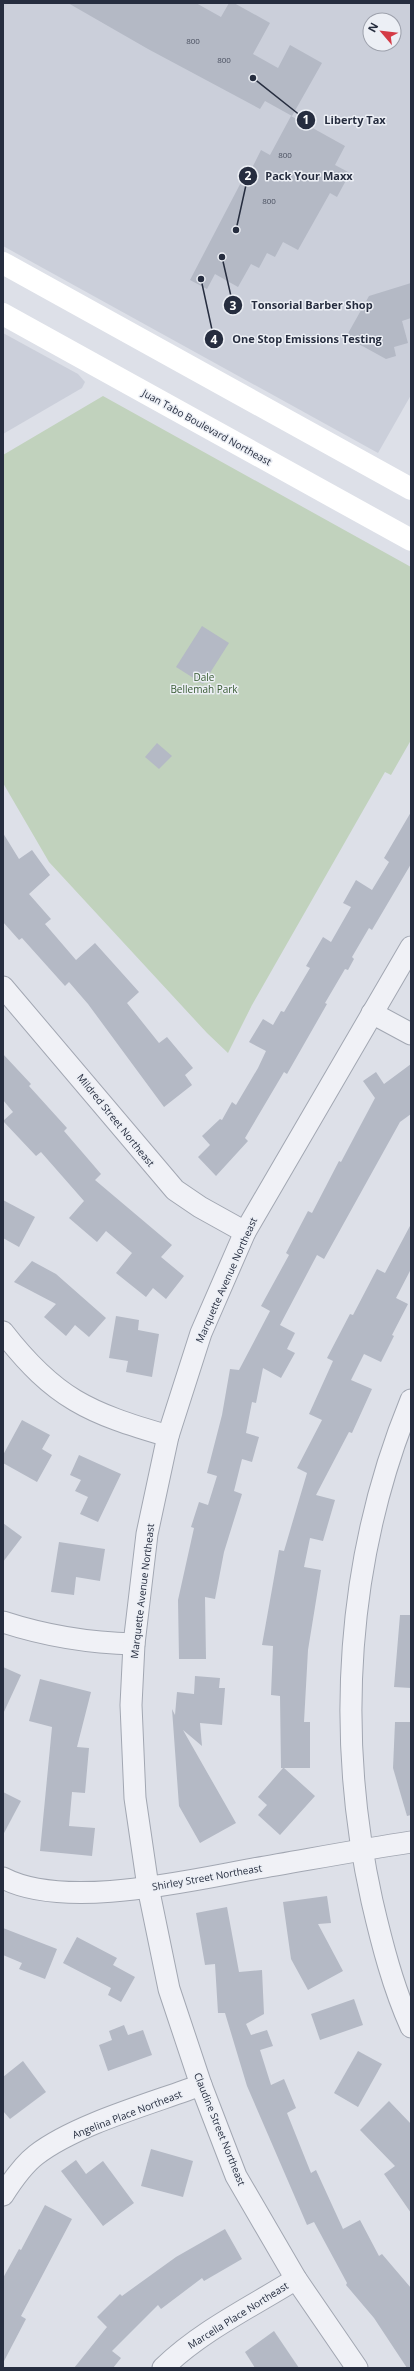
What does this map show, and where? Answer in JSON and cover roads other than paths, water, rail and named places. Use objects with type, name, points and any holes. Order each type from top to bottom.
[{"type":"main road","points":[[3,263],[411,489]]},
{"type":"main road","name":"Juan Tabo Boulevard Northeast","points":[[3,314],[411,540]]},
{"type":"street","name":"Marquette Avenue Northeast","points":[[148,1887],[135,1798],[131,1705],[134,1644],[147,1534],[168,1436],[201,1333],[245,1232],[411,947]]},
{"type":"street","name":"Mildred Street Northeast","points":[[3,987],[175,1190],[200,1207],[245,1232]]},
{"type":"street","points":[[372,1013],[411,1034]]},
{"type":"street","points":[[3,1332],[26,1362],[51,1385],[75,1402],[117,1421],[168,1436]]},
{"type":"street","points":[[411,1400],[401,1425],[378,1500],[365,1559],[355,1624],[350,1692],[351,1758],[362,1850],[381,1940],[411,2027]]},
{"type":"street","points":[[3,1622],[61,1638],[105,1644],[134,1644]]},
{"type":"street","name":"Shirley Street Northeast","points":[[3,1878],[35,1889],[60,1893],[148,1887],[411,1842]]},
{"type":"street","name":"Claudine Street Northeast","points":[[148,1887],[169,1989],[201,2085],[236,2176],[296,2279],[357,2368]]},
{"type":"street","name":"Angelina Place Northeast","points":[[3,2195],[12,2181],[36,2155],[77,2131],[201,2085]]},
{"type":"street","name":"Marcella Place Northeast","points":[[163,2368],[180,2351],[202,2336],[296,2279]]},
{"type":"place","name":"Liberty Tax","points":[[253,78]]},
{"type":"place","name":"Pack Your Maxx","points":[[236,230]]},
{"type":"place","name":"Tonsorial Barber Shop","points":[[222,257]]},
{"type":"place","name":"One Stop Emissions Testing","points":[[201,279]]},
{"type":"park label","name":"Dale Bellemah Park","points":[[204,682]]}]
